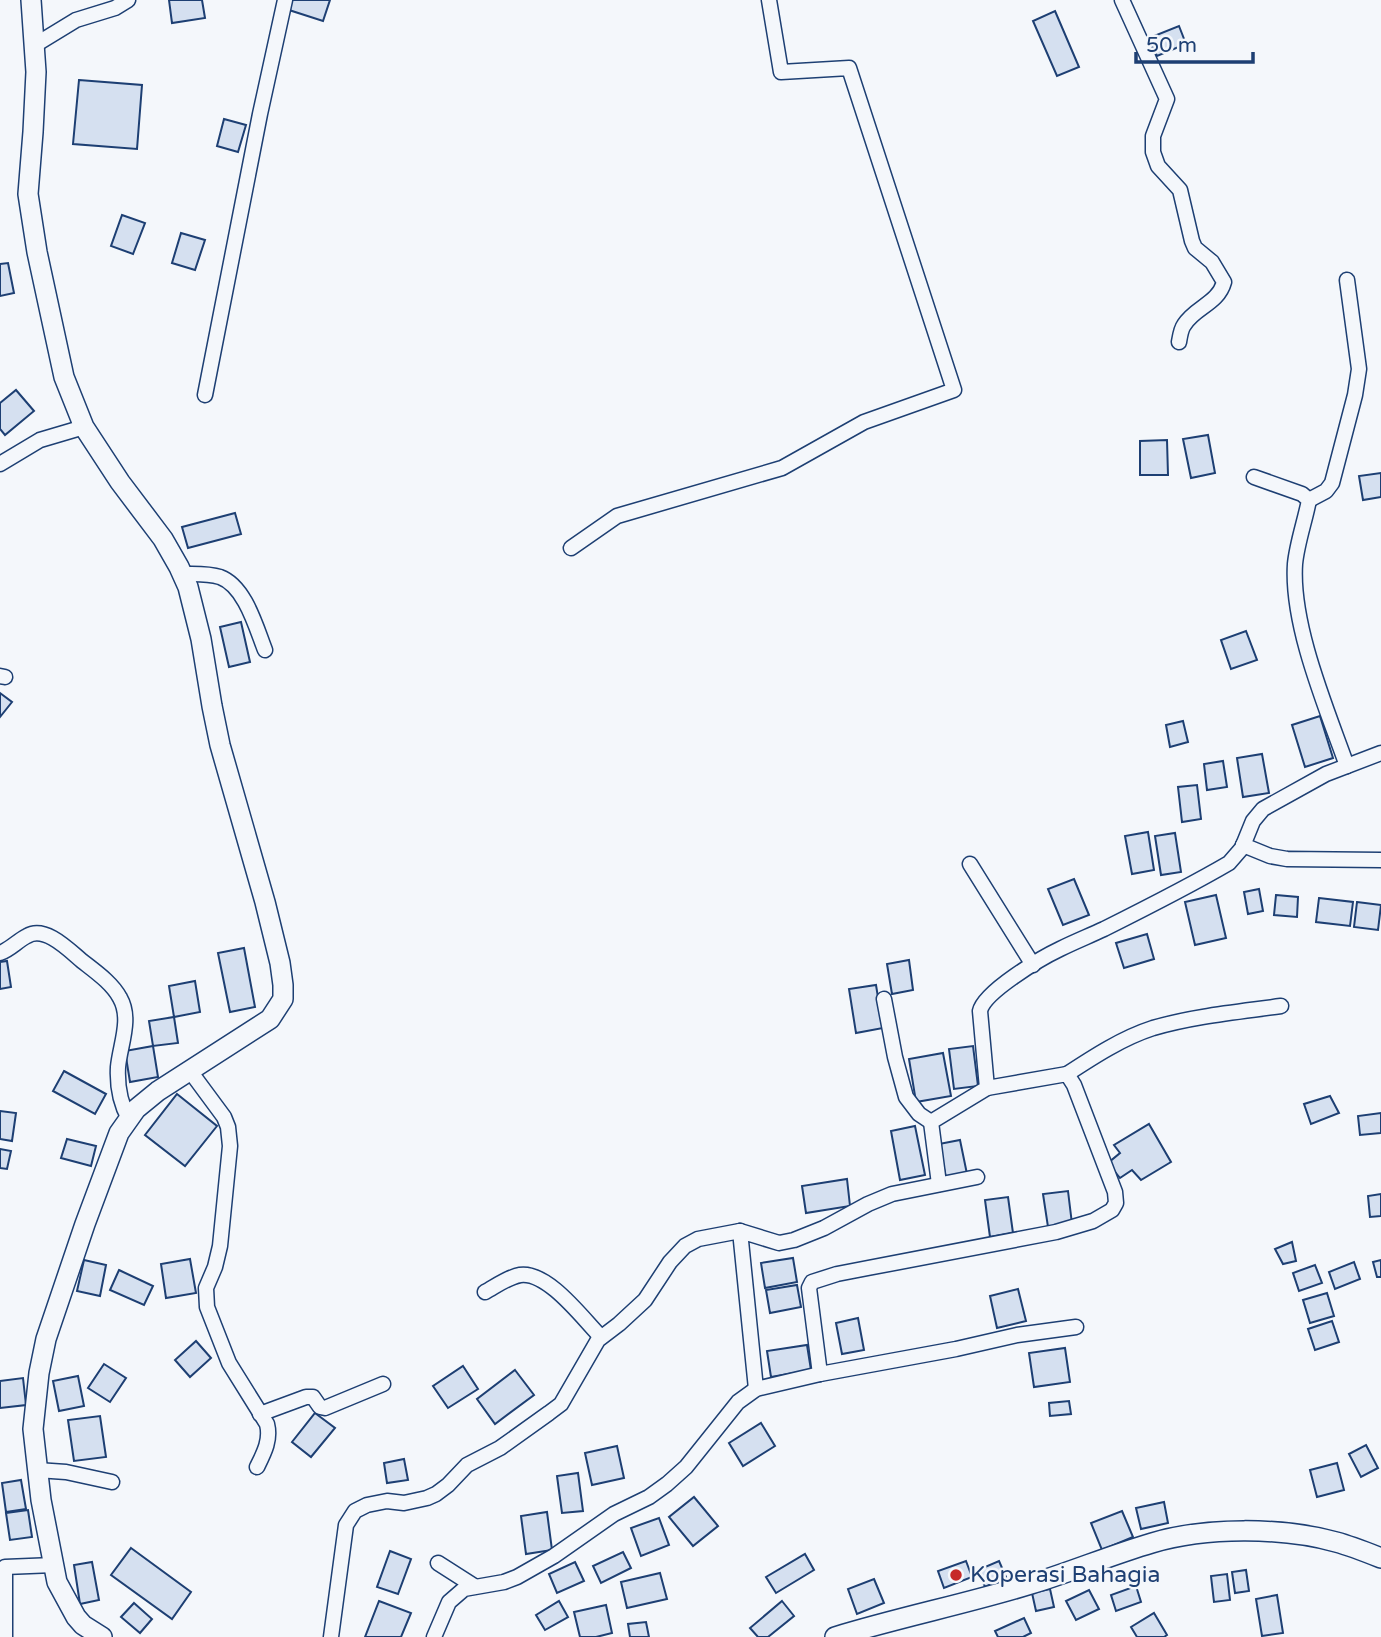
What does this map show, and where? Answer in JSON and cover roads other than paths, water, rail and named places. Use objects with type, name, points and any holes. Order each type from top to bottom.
[{"type":"street","points":[[31,0],[36,72],[28,194],[37,253],[64,377],[84,427],[120,482],[163,539],[182,574],[194,609],[220,745],[265,902],[283,985],[283,999],[270,1019],[158,1091],[136,1109],[119,1133],[46,1339],[33,1429],[41,1500],[57,1582],[65,1600],[83,1625],[102,1637]]},
{"type":"street","points":[[35,45],[76,20],[115,8],[128,0]]},
{"type":"street","points":[[205,395],[285,0]]},
{"type":"street","points":[[571,548],[617,516],[782,468],[863,422],[954,390],[849,68],[781,72],[769,0]]},
{"type":"street","points":[[1122,0],[1167,99],[1153,136],[1153,152],[1158,166],[1180,190],[1195,248],[1212,262],[1224,282],[1215,299],[1183,325],[1179,342]]},
{"type":"street","points":[[1347,281],[1359,369],[1332,483],[1326,491],[1309,500],[1295,562],[1296,595],[1303,631],[1317,682],[1347,766]]},
{"type":"street","points":[[0,464],[40,440],[84,427]]},
{"type":"street","points":[[1254,477],[1303,494],[1309,500]]},
{"type":"street","points":[[182,574],[205,574],[228,581],[247,607],[265,650]]},
{"type":"street","points":[[987,1088],[980,1011],[986,999],[1016,976],[1058,950],[1103,930],[1229,863],[1237,855],[1253,821],[1263,809],[1326,774],[1381,754]]},
{"type":"street","points":[[1243,845],[1269,856],[1287,859],[1381,860]]},
{"type":"street","points":[[970,864],[1033,965]]},
{"type":"street","points":[[0,953],[30,934],[39,933],[50,937],[114,989],[124,1006],[124,1033],[118,1081],[122,1107],[129,1119]]},
{"type":"street","points":[[884,999],[905,1097],[919,1114],[931,1122],[939,1184]]},
{"type":"street","points":[[931,1122],[987,1088],[1067,1074],[1090,1059],[1153,1028],[1280,1006]]},
{"type":"street","points":[[190,1071],[224,1117],[229,1134],[220,1246],[215,1268],[206,1288],[207,1307],[229,1363],[267,1424],[269,1432],[266,1447],[257,1467]]},
{"type":"street","points":[[820,1374],[809,1288],[812,1282],[847,1272],[1056,1232],[1093,1221],[1112,1210],[1116,1203],[1115,1192],[1072,1080],[1067,1074]]},
{"type":"street","points":[[331,1637],[346,1525],[355,1511],[378,1502],[404,1503],[427,1498],[443,1489],[467,1465],[500,1448],[561,1404],[601,1337],[645,1300],[670,1262],[685,1246],[698,1239],[740,1231],[779,1243],[824,1228],[892,1194],[976,1177]]},
{"type":"street","points":[[740,1231],[756,1389]]},
{"type":"street","points":[[485,1292],[517,1276],[539,1278],[560,1294],[601,1337]]},
{"type":"street","points":[[434,1637],[449,1602],[464,1589],[517,1577],[554,1556],[614,1514],[649,1497],[667,1484],[686,1467],[738,1402],[756,1389],[1017,1335],[1076,1327]]},
{"type":"street","points":[[260,1414],[306,1397],[313,1397],[320,1407],[325,1408],[383,1384]]},
{"type":"street","points":[[37,1470],[66,1472],[112,1482]]},
{"type":"street","points":[[835,1637],[1029,1585],[1153,1542],[1195,1534],[1290,1532],[1336,1542],[1381,1559]]},
{"type":"street","points":[[438,1563],[474,1586]]},
{"type":"street","points":[[5,1637],[3,1566],[54,1565]]},
{"type":"place","name":"Koperasi Bahagia","points":[[956,1575]]}]
